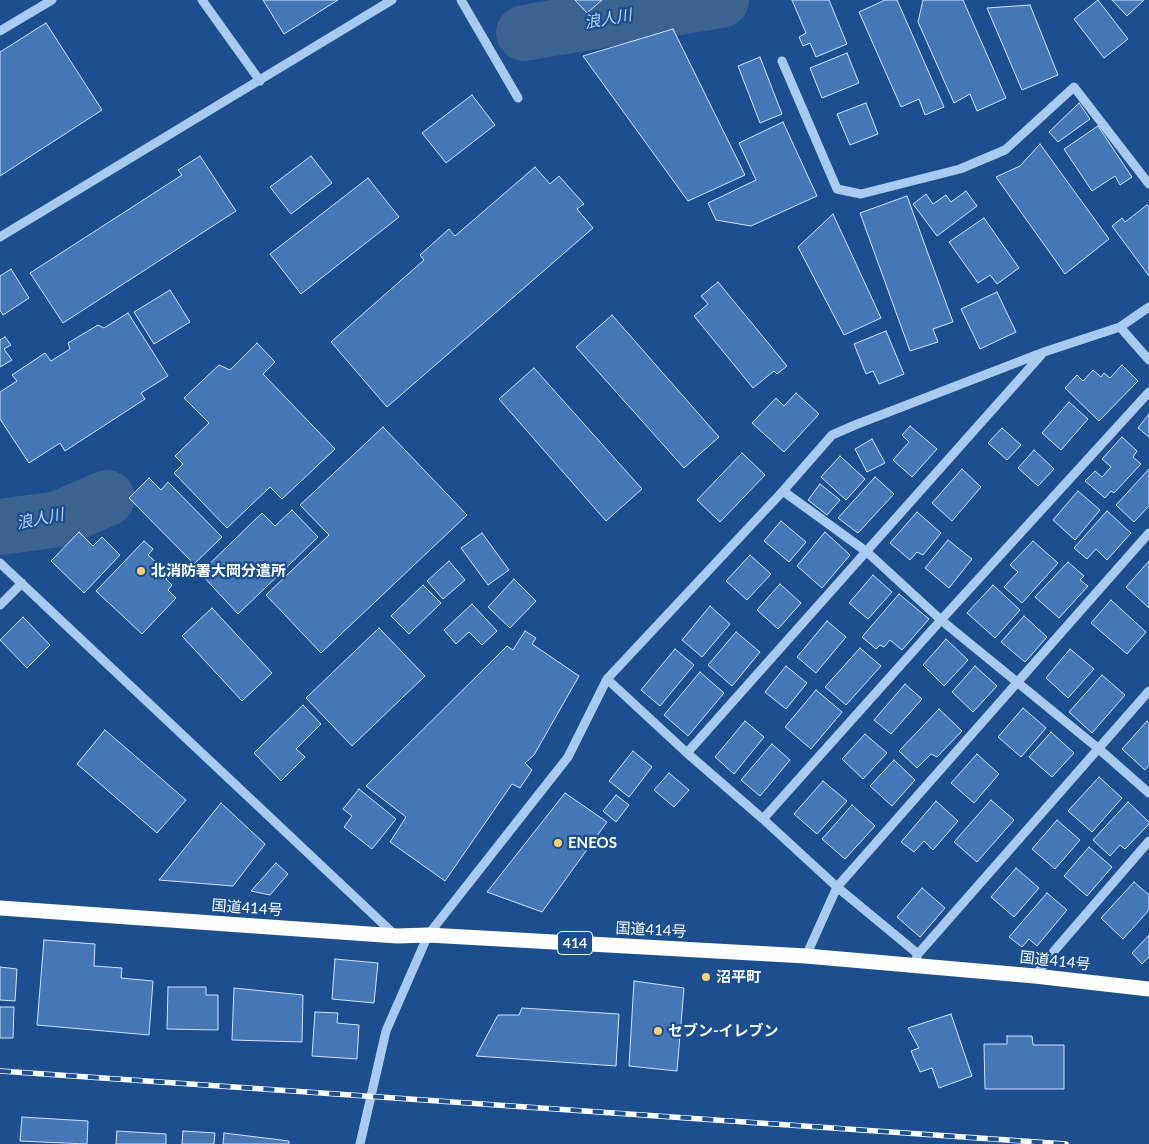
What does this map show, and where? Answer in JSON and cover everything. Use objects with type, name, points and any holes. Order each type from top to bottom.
[{"type":"highway","name":"国道414号","points":[[0,908],[397,936],[428,935],[806,956],[916,960],[1149,989]]},
{"type":"street","points":[[0,31],[52,0]]},
{"type":"street","points":[[202,0],[260,81]]},
{"type":"street","points":[[0,237],[392,0]]},
{"type":"street","points":[[461,0],[518,98]]},
{"type":"street","points":[[782,61],[837,189],[861,194],[960,169],[987,158],[1004,150],[1074,87],[1149,184]]},
{"type":"street","points":[[360,1144],[386,1031],[428,935],[568,757],[607,678],[783,491],[832,435],[1044,352],[1120,327],[1149,307]]},
{"type":"street","points":[[1120,327],[1149,360]]},
{"type":"street","points":[[687,753],[1044,352]]},
{"type":"street","points":[[763,819],[1149,392]]},
{"type":"street","points":[[783,491],[867,552],[941,620],[1099,749],[1149,793]]},
{"type":"street","points":[[806,956],[836,887],[1149,533]]},
{"type":"street","points":[[0,563],[397,936]]},
{"type":"street","points":[[0,605],[22,583]]},
{"type":"street","points":[[607,678],[916,960],[1149,692]]},
{"type":"street","points":[[1035,976],[1149,841]]},
{"type":"building","points":[[263,0],[338,0],[284,34]]},
{"type":"building","points":[[575,0],[602,0],[587,13]]},
{"type":"building","points":[[792,0],[829,0],[847,44],[816,57],[810,43],[803,46],[799,37],[806,33]]},
{"type":"building","points":[[885,0],[897,0],[944,107],[925,115],[919,99],[901,107],[859,12]]},
{"type":"building","points":[[923,0],[963,0],[1006,98],[977,111],[970,94],[954,103],[918,22]]},
{"type":"building","points":[[1098,0],[1128,39],[1104,58],[1074,19]]},
{"type":"building","points":[[1112,0],[1144,0],[1127,16]]},
{"type":"building","points":[[1030,5],[1058,75],[1022,90],[987,8]]},
{"type":"building","points":[[46,23],[102,110],[0,176],[0,52]]},
{"type":"building","points":[[673,29],[745,175],[688,201],[583,56]]},
{"type":"building","points":[[847,53],[859,83],[822,98],[810,68]]},
{"type":"building","points":[[760,57],[782,114],[760,123],[738,66]]},
{"type":"building","points":[[472,95],[495,125],[446,163],[422,133]]},
{"type":"building","points":[[866,103],[878,134],[850,145],[837,114]]},
{"type":"building","points":[[1079,103],[1090,119],[1058,142],[1049,132]]},
{"type":"building","points":[[783,122],[817,196],[751,226],[716,220],[708,203],[756,180],[739,143]]},
{"type":"building","points":[[1098,126],[1132,177],[1120,185],[1115,176],[1092,191],[1064,149]]},
{"type":"building","points":[[1040,144],[1109,239],[1065,274],[996,177],[1020,166]]},
{"type":"building","points":[[200,156],[236,211],[63,323],[30,273],[182,175],[178,170]]},
{"type":"building","points":[[311,156],[332,183],[291,214],[270,187]]},
{"type":"building","points":[[535,167],[550,184],[559,176],[584,204],[577,209],[593,228],[387,407],[331,342],[424,260],[420,255],[449,229],[455,236]]},
{"type":"building","points":[[368,178],[399,217],[301,294],[270,254]]},
{"type":"building","points":[[966,191],[977,206],[937,236],[913,204],[926,194],[933,204],[946,195],[951,202]]},
{"type":"building","points":[[907,196],[953,322],[933,329],[938,342],[910,351],[860,213]]},
{"type":"building","points":[[1147,205],[1149,207],[1149,276],[1112,226],[1122,218],[1125,222]]},
{"type":"building","points":[[833,214],[881,318],[844,335],[798,247]]},
{"type":"building","points":[[984,218],[1019,268],[997,284],[990,275],[978,283],[949,242]]},
{"type":"building","points":[[11,269],[29,298],[3,315],[0,310],[0,276]]},
{"type":"building","points":[[718,282],[787,366],[777,374],[774,371],[753,388],[694,316],[708,304],[701,296]]},
{"type":"building","points":[[170,290],[190,322],[154,344],[134,312]]},
{"type":"building","points":[[997,292],[1016,332],[980,349],[961,309]]},
{"type":"building","points":[[128,313],[168,376],[141,393],[145,399],[65,451],[60,443],[29,463],[0,419],[0,392],[17,381],[12,375],[45,353],[51,361],[70,349],[68,343],[98,325],[104,328]]},
{"type":"building","points":[[612,315],[719,437],[684,468],[576,347]]},
{"type":"building","points":[[886,331],[904,374],[879,384],[873,371],[866,374],[854,344]]},
{"type":"building","points":[[5,337],[11,345],[4,349],[12,360],[0,367],[0,340]]},
{"type":"building","points":[[257,343],[275,362],[263,374],[335,449],[282,499],[270,487],[227,528],[174,473],[183,464],[175,456],[209,423],[184,398],[219,365],[230,370]]},
{"type":"building","points":[[1122,365],[1138,381],[1099,421],[1065,388],[1077,375],[1083,381],[1093,370],[1101,377],[1104,373],[1110,378]]},
{"type":"building","points":[[534,368],[642,489],[606,521],[499,399]]},
{"type":"building","points":[[796,393],[819,414],[784,452],[752,423],[776,398],[784,406]]},
{"type":"building","points":[[1069,402],[1088,419],[1061,450],[1042,433]]},
{"type":"building","points":[[1149,414],[1149,437],[1138,428]]},
{"type":"building","points":[[910,426],[937,449],[912,477],[893,460],[909,442],[902,435]]},
{"type":"building","points":[[383,427],[467,515],[321,653],[266,595],[329,535],[300,505]]},
{"type":"building","points":[[1002,428],[1021,445],[1007,460],[988,443]]},
{"type":"building","points":[[1122,437],[1137,451],[1133,457],[1141,464],[1114,493],[1111,491],[1105,498],[1085,481],[1095,471],[1102,477],[1111,467],[1102,459]]},
{"type":"building","points":[[872,439],[885,463],[867,472],[855,449]]},
{"type":"building","points":[[1034,450],[1054,469],[1038,486],[1018,468]]},
{"type":"building","points":[[742,453],[765,475],[720,522],[697,500]]},
{"type":"building","points":[[840,456],[865,479],[846,500],[821,477]]},
{"type":"building","points":[[962,469],[981,487],[952,521],[932,503]]},
{"type":"building","points":[[1149,469],[1149,506],[1134,522],[1116,505]]},
{"type":"building","points":[[875,477],[894,494],[858,533],[838,518]]},
{"type":"building","points":[[149,478],[161,490],[168,482],[222,537],[194,564],[129,498]]},
{"type":"building","points":[[820,484],[840,500],[827,515],[808,500]]},
{"type":"building","points":[[1078,491],[1100,510],[1075,540],[1053,520]]},
{"type":"building","points":[[292,510],[318,537],[238,614],[200,573],[262,513],[275,526]]},
{"type":"building","points":[[1107,511],[1131,533],[1107,560],[1096,549],[1087,559],[1074,548]]},
{"type":"building","points":[[917,512],[941,533],[923,555],[917,552],[910,560],[890,543]]},
{"type":"building","points":[[781,521],[806,542],[789,562],[764,541]]},
{"type":"building","points":[[79,532],[93,546],[102,537],[120,555],[84,593],[51,561]]},
{"type":"building","points":[[825,532],[850,555],[822,588],[797,566]]},
{"type":"building","points":[[482,533],[509,570],[488,585],[461,548]]},
{"type":"building","points":[[948,540],[972,559],[949,588],[925,568]]},
{"type":"building","points":[[144,541],[153,549],[148,555],[170,575],[166,579],[172,585],[168,590],[176,598],[142,634],[96,591]]},
{"type":"building","points":[[1033,541],[1058,563],[1022,603],[1004,587],[1018,572],[1010,565]]},
{"type":"building","points":[[750,555],[771,574],[747,600],[726,581]]},
{"type":"building","points":[[449,561],[465,580],[443,599],[427,581]]},
{"type":"building","points":[[1149,561],[1149,608],[1126,587]]},
{"type":"building","points":[[1068,562],[1084,576],[1080,580],[1088,586],[1059,618],[1035,597]]},
{"type":"building","points":[[873,575],[892,592],[868,619],[849,603]]},
{"type":"building","points":[[514,579],[536,601],[510,628],[488,607]]},
{"type":"building","points":[[780,584],[801,603],[778,629],[757,610]]},
{"type":"building","points":[[423,585],[441,603],[409,634],[391,616]]},
{"type":"building","points":[[993,585],[1020,610],[995,638],[967,613]]},
{"type":"building","points":[[899,594],[929,619],[902,650],[890,640],[884,647],[880,645],[876,649],[862,637]]},
{"type":"building","points":[[1111,600],[1146,632],[1127,654],[1091,623]]},
{"type":"building","points":[[472,604],[497,631],[482,645],[469,632],[456,644],[444,630]]},
{"type":"building","points":[[710,606],[730,624],[702,657],[682,640]]},
{"type":"building","points":[[212,608],[272,673],[242,701],[182,636]]},
{"type":"building","points":[[1024,616],[1047,637],[1025,662],[1001,642]]},
{"type":"building","points":[[23,617],[50,645],[27,668],[0,640]]},
{"type":"building","points":[[827,621],[846,637],[816,673],[797,657]]},
{"type":"building","points":[[379,628],[425,676],[352,746],[306,698]]},
{"type":"building","points":[[525,631],[536,638],[532,644],[579,676],[534,755],[525,763],[532,770],[520,788],[512,784],[445,881],[390,842],[406,817],[366,786],[507,646],[513,650]]},
{"type":"building","points":[[736,632],[760,652],[732,686],[708,665]]},
{"type":"building","points":[[946,639],[968,660],[944,686],[923,665]]},
{"type":"building","points":[[860,648],[881,666],[846,705],[825,687]]},
{"type":"building","points":[[675,649],[694,665],[660,706],[641,690]]},
{"type":"building","points":[[1070,649],[1094,669],[1068,698],[1046,678]]},
{"type":"building","points":[[786,666],[807,683],[786,709],[765,692]]},
{"type":"building","points":[[975,666],[997,686],[973,712],[952,692]]},
{"type":"building","points":[[700,672],[724,693],[688,736],[664,715]]},
{"type":"building","points":[[1102,675],[1125,695],[1092,733],[1069,712]]},
{"type":"building","points":[[905,684],[922,699],[891,734],[874,720]]},
{"type":"building","points":[[816,690],[842,712],[811,749],[785,727]]},
{"type":"building","points":[[303,705],[321,724],[296,749],[305,757],[281,781],[254,753]]},
{"type":"building","points":[[1023,708],[1046,728],[1021,757],[998,737]]},
{"type":"building","points":[[939,709],[962,731],[937,757],[931,754],[917,768],[899,751]]},
{"type":"building","points":[[745,721],[764,737],[734,774],[715,757]]},
{"type":"building","points":[[1147,721],[1149,723],[1149,765],[1145,770],[1122,749]]},
{"type":"building","points":[[105,730],[186,800],[157,833],[77,764]]},
{"type":"building","points":[[1051,732],[1074,753],[1052,777],[1029,757]]},
{"type":"building","points":[[865,734],[887,753],[863,779],[842,759]]},
{"type":"building","points":[[772,744],[790,760],[760,796],[741,780]]},
{"type":"building","points":[[633,751],[652,767],[629,797],[609,781]]},
{"type":"building","points":[[977,754],[999,774],[974,803],[951,783]]},
{"type":"building","points":[[894,760],[915,780],[892,806],[870,786]]},
{"type":"building","points":[[669,773],[689,790],[674,807],[654,790]]},
{"type":"building","points":[[1099,777],[1122,798],[1092,832],[1068,811]]},
{"type":"building","points":[[823,781],[847,801],[817,834],[794,814]]},
{"type":"building","points":[[359,789],[396,819],[372,849],[344,827],[352,816],[343,809]]},
{"type":"building","points":[[565,793],[607,822],[542,912],[487,892]]},
{"type":"building","points":[[616,795],[629,805],[616,822],[603,811]]},
{"type":"building","points":[[991,800],[1014,820],[977,862],[954,842]]},
{"type":"building","points":[[936,801],[958,821],[933,850],[924,841],[914,852],[901,842]]},
{"type":"building","points":[[1128,802],[1149,824],[1125,849],[1120,845],[1110,856],[1093,840]]},
{"type":"building","points":[[221,803],[265,844],[233,886],[159,880]]},
{"type":"building","points":[[852,805],[875,826],[845,859],[822,839]]},
{"type":"building","points":[[1057,820],[1080,840],[1055,869],[1032,849]]},
{"type":"building","points":[[1089,847],[1112,867],[1087,896],[1064,876]]},
{"type":"building","points":[[276,863],[288,874],[270,895],[251,891]]},
{"type":"building","points":[[1016,868],[1039,888],[1014,917],[991,897]]},
{"type":"building","points":[[1134,882],[1149,895],[1149,910],[1123,939],[1101,918]]},
{"type":"building","points":[[922,888],[945,908],[920,937],[897,917]]},
{"type":"building","points":[[1047,893],[1067,910],[1037,946],[1029,939],[1022,947],[1009,937]]},
{"type":"building","points":[[1149,935],[1149,957],[1142,964],[1132,953]]},
{"type":"building","points":[[44,940],[95,944],[94,966],[122,968],[121,978],[153,981],[149,1035],[37,1025]]},
{"type":"building","points":[[335,959],[378,963],[374,1003],[332,999]]},
{"type":"building","points":[[0,967],[17,969],[15,1001],[0,1000]]},
{"type":"building","points":[[634,981],[684,988],[677,1071],[629,1066]]},
{"type":"building","points":[[168,987],[206,987],[206,995],[218,995],[218,1030],[167,1029]]},
{"type":"building","points":[[234,988],[303,995],[302,1042],[232,1040]]},
{"type":"building","points":[[0,1007],[14,1007],[13,1038],[0,1038]]},
{"type":"building","points":[[522,1008],[619,1014],[616,1066],[476,1056],[498,1015],[519,1015]]},
{"type":"building","points":[[315,1012],[338,1013],[337,1023],[359,1025],[357,1059],[312,1056]]},
{"type":"building","points":[[951,1014],[972,1076],[939,1088],[932,1068],[920,1072],[911,1051],[919,1048],[908,1028]]},
{"type":"building","points":[[1007,1036],[1032,1036],[1033,1045],[1064,1045],[1064,1089],[985,1089],[984,1044],[1007,1044]]},
{"type":"building","points":[[22,1117],[88,1121],[87,1144],[20,1141]]},
{"type":"building","points":[[117,1131],[166,1134],[166,1144],[116,1144]]},
{"type":"building","points":[[183,1131],[215,1133],[214,1144],[182,1144]]},
{"type":"building","points":[[224,1133],[289,1141],[289,1144],[223,1144]]},
{"type":"waterway","name":"浪人川","points":[[524,33],[721,0]]},
{"type":"waterway","name":"浪人川","points":[[0,527],[59,519],[107,498]]},
{"type":"railway","points":[[0,1071],[1066,1144]]},
{"type":"place","name":"北消防署大岡分遣所","points":[[141,571]]},
{"type":"place","name":"ENEOS","points":[[558,843]]},
{"type":"place","name":"沼平町","points":[[706,977]]},
{"type":"place","name":"セブン-イレブン","points":[[658,1031]]}]
